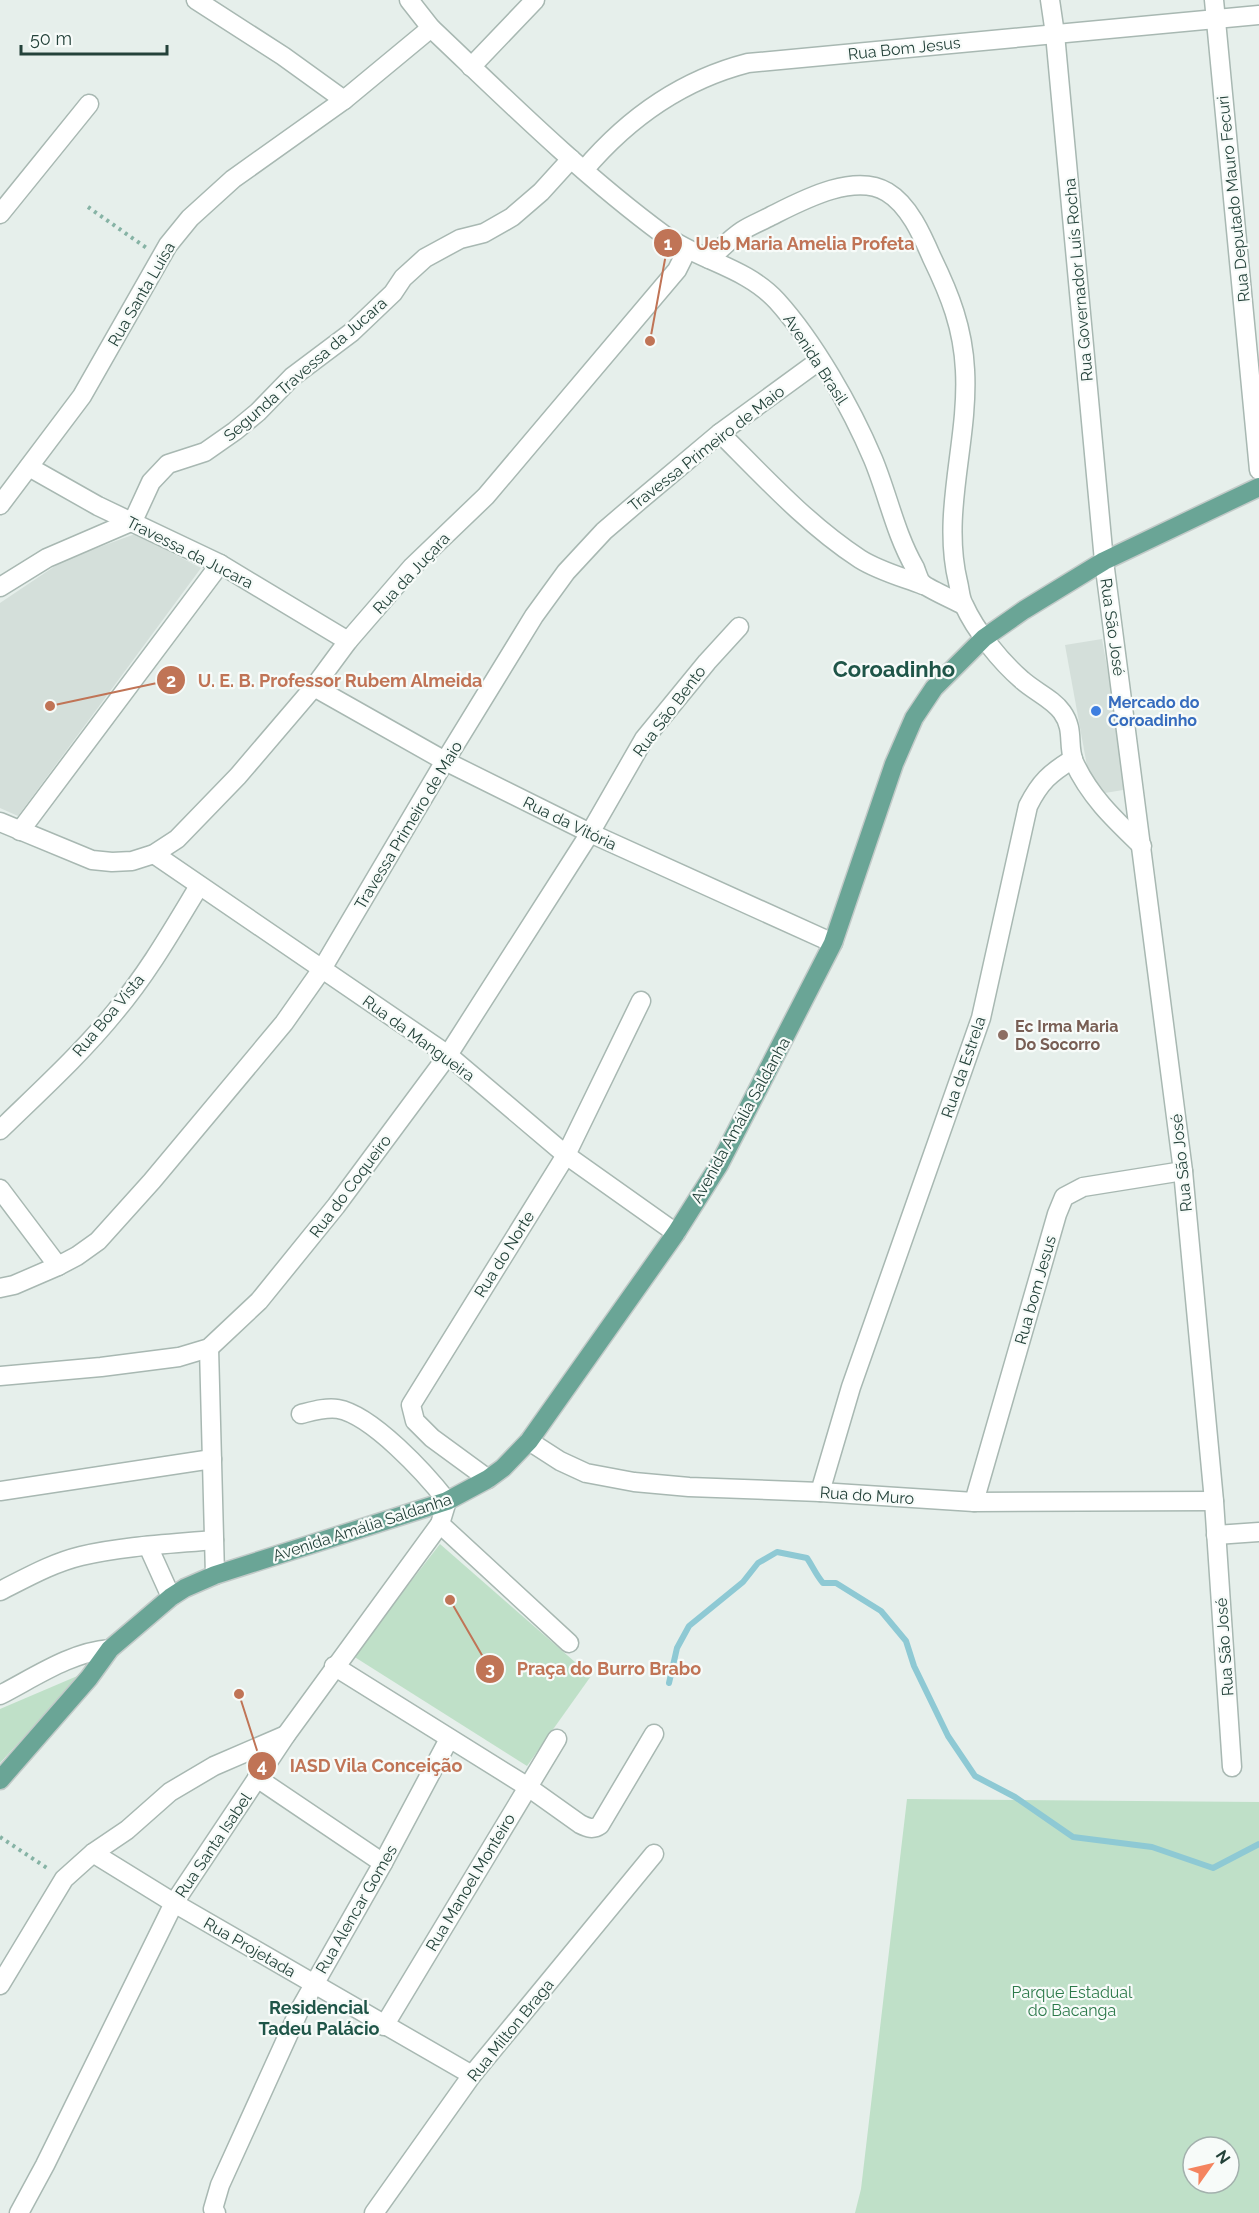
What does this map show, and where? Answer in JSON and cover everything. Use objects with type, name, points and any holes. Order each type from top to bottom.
[{"type":"main road","name":"Avenida Amália Saldanha","points":[[0,1780],[89,1678],[110,1649],[171,1597],[185,1588],[215,1575],[447,1501],[488,1479],[503,1468],[529,1441],[676,1233],[719,1165],[833,943],[894,764],[914,718],[934,688],[984,638],[1024,610],[1104,561],[1259,487]]},
{"type":"street","points":[[196,0],[283,56],[344,100]]},
{"type":"street","name":"Avenida Brasil","points":[[409,0],[431,27],[471,67],[578,165],[664,235],[687,250],[753,280],[776,300],[820,360],[851,413],[873,459],[898,534],[923,585]]},
{"type":"street","points":[[471,67],[535,0]]},
{"type":"street","name":"Rua Governador Luís Rocha","points":[[1050,0],[1104,561]]},
{"type":"street","name":"Rua Deputado Mauro Fecuri","points":[[1214,0],[1259,470]]},
{"type":"street","name":"Rua Bom Jesus","points":[[578,165],[662,100],[712,74],[748,63],[1259,15]]},
{"type":"street","name":"Rua Santa Luísa","points":[[0,505],[82,396],[168,245],[190,218],[233,179],[344,100],[431,27]]},
{"type":"street","points":[[0,214],[88,104]]},
{"type":"street","name":"Segunda Travessa da Jucara","points":[[133,521],[152,482],[168,464],[205,452],[258,412],[292,377],[352,332],[393,293],[403,278],[424,258],[460,239],[484,233],[512,217],[578,165]]},
{"type":"street","points":[[709,259],[741,231],[802,200],[842,186],[867,186],[886,191],[902,204],[920,233],[951,296],[963,340],[964,396],[953,500],[953,561],[963,605],[984,638],[1022,680],[1061,710],[1070,726],[1073,759],[1092,795],[1142,846]]},
{"type":"street","name":"Rua da Juçara","points":[[20,831],[92,860],[112,862],[132,861],[154,854],[177,839],[238,776],[314,687],[348,641],[412,567],[486,496],[677,270],[687,250]]},
{"type":"street","name":"Travessa Primeiro de Maio","points":[[0,1288],[14,1285],[58,1266],[98,1241],[144,1190],[284,1023],[322,969],[534,616],[566,572],[604,531],[720,433],[820,360]]},
{"type":"street","points":[[720,433],[810,520],[861,559],[963,605]]},
{"type":"street","name":"Travessa da Jucara","points":[[29,466],[98,506],[220,564],[348,641]]},
{"type":"street","points":[[0,586],[47,558],[133,521]]},
{"type":"street","name":"Rua São José","points":[[1104,561],[1183,1171],[1214,1501],[1232,1767]]},
{"type":"street","points":[[1,825],[20,831],[220,564]]},
{"type":"street","name":"Rua São Bento","points":[[590,833],[644,739],[707,662],[740,627]]},
{"type":"street","name":"Rua da Vitória","points":[[314,687],[445,761],[590,833],[833,943]]},
{"type":"street","name":"Rua da Estrela","points":[[820,1492],[851,1386],[981,1018],[1028,806],[1037,787],[1053,771],[1073,759]]},
{"type":"street","name":"Rua do Coqueiro","points":[[0,1376],[179,1357],[209,1348],[259,1301],[336,1206],[448,1055],[590,833]]},
{"type":"street","name":"Rua da Mangueira","points":[[154,854],[448,1055],[566,1155],[676,1233]]},
{"type":"street","name":"Rua Boa Vista","points":[[0,1130],[115,1012],[157,955],[200,886]]},
{"type":"street","name":"Rua do Norte","points":[[488,1479],[432,1438],[415,1421],[411,1405],[566,1155],[641,1001]]},
{"type":"street","name":"Rua bom Jesus","points":[[974,1502],[1057,1214],[1064,1197],[1083,1188],[1183,1171]]},
{"type":"street","points":[[0,1189],[58,1266]]},
{"type":"street","points":[[209,1348],[215,1575]]},
{"type":"street","points":[[301,1414],[330,1409],[352,1413],[400,1449],[427,1475],[447,1501]]},
{"type":"street","name":"Rua do Muro","points":[[529,1441],[560,1461],[586,1473],[634,1482],[689,1487],[820,1492],[974,1502],[1214,1501]]},
{"type":"street","points":[[0,1491],[212,1459]]},
{"type":"street","name":"Rua Santa Isabel","points":[[19,2213],[174,1903],[334,1666],[440,1524],[447,1501]]},
{"type":"street","points":[[440,1524],[569,1643]]},
{"type":"street","points":[[1216,1535],[1259,1532]]},
{"type":"street","points":[[0,1591],[55,1564],[81,1556],[148,1546],[214,1540]]},
{"type":"street","points":[[148,1546],[171,1597]]},
{"type":"street","name":"Avenida Amália Saldanha","points":[[0,1694],[78,1656],[95,1650],[110,1649]]},
{"type":"street","points":[[334,1666],[528,1787],[580,1824],[590,1828],[600,1825],[654,1734]]},
{"type":"street","points":[[0,1985],[64,1879],[93,1852],[126,1830],[170,1792],[214,1766],[286,1735]]},
{"type":"street","name":"Rua Manoel Monteiro","points":[[384,2026],[557,1738]]},
{"type":"street","name":"Rua Alencar Gomes","points":[[216,2213],[213,2209],[220,2185],[313,1983],[382,1863],[449,1739]]},
{"type":"street","points":[[257,1778],[382,1863]]},
{"type":"street","name":"Rua Projetada","points":[[93,1852],[174,1903],[472,2075]]},
{"type":"street","name":"Rua Milton Braga","points":[[374,2213],[472,2075],[654,1854]]},
{"type":"path","points":[[88,207],[161,258]]},
{"type":"path","points":[[0,1837],[64,1879]]},
{"type":"shaded area","points":[[135,534],[201,568],[18,816],[0,808],[0,603],[64,560]]},
{"type":"shaded area","name":"Mercado do Coroadinho","points":[[1102,639],[1129,789],[1105,793],[1089,777],[1065,645]]},
{"type":"green space","points":[[440,1544],[591,1676],[527,1766],[353,1656]]},
{"type":"green space","points":[[82,1674],[0,1763],[0,1709]]},
{"type":"green space","name":"Parque Estadual do Bacanga","points":[[907,1799],[1259,1802],[1259,2213],[855,2213],[861,2189]]},
{"type":"waterway","points":[[669,1683],[677,1648],[689,1626],[743,1582],[758,1563],[777,1552],[807,1558],[823,1583],[836,1583],[881,1611],[906,1641],[914,1666],[948,1736],[975,1776],[1015,1797],[1073,1837],[1152,1847],[1213,1868],[1259,1844]]},
{"type":"place","name":"Ueb Maria Amelia Profeta","points":[[650,341]]},
{"type":"place","name":"U. E. B. Professor Rubem Almeida","points":[[50,706]]},
{"type":"place","name":"Mercado do Coroadinho","points":[[1096,711]]},
{"type":"place","name":"Ec Irma Maria Do Socorro","points":[[1003,1035]]},
{"type":"place","name":"Praça do Burro Brabo","points":[[450,1600]]},
{"type":"place","name":"IASD Vila Conceição","points":[[239,1694]]},
{"type":"district","name":"Coroadinho","points":[[894,669]]},
{"type":"district","name":"Residencial Tadeu Palácio","points":[[319,2018]]}]
